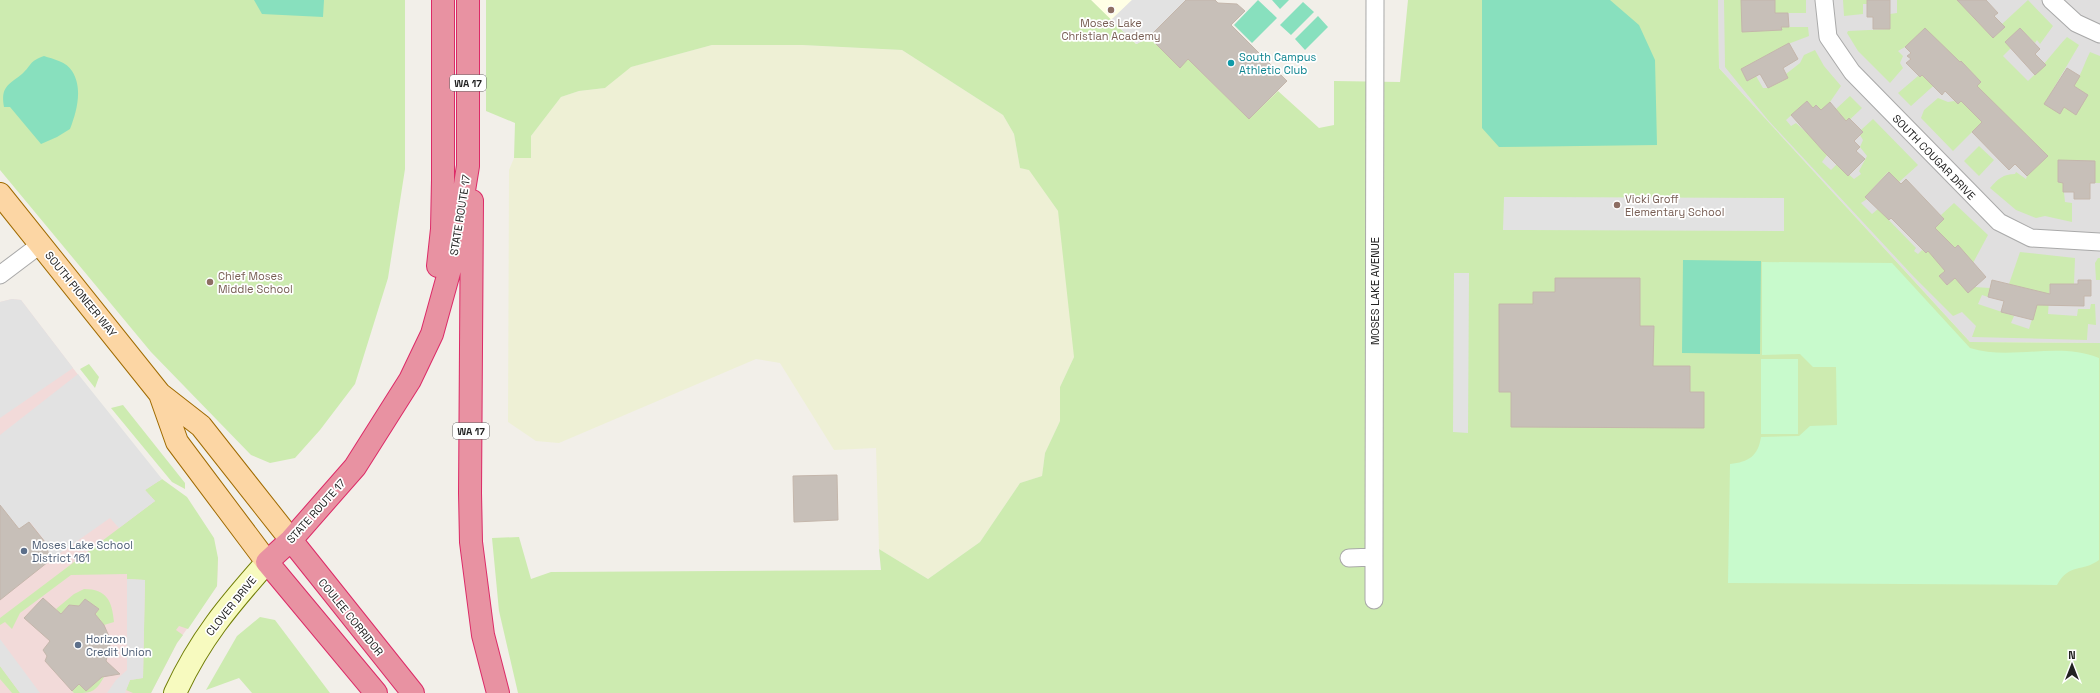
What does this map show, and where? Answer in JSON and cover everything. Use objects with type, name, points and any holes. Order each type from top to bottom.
[{"type":"highway","name":"STATE ROUTE 17","points":[[388,417],[424,326],[438,263],[442,229],[443,180],[443,0]]},
{"type":"highway","name":"STATE ROUTE 17","points":[[267,562],[291,540],[355,467],[410,380],[432,334],[453,258],[468,166],[468,0]]},
{"type":"highway","name":"WA 17","points":[[468,166],[473,210],[470,493],[471,542],[483,635],[498,693]]},
{"type":"highway","name":"COULEE CORRIDOR","points":[[291,540],[413,693]]},
{"type":"highway","points":[[267,562],[376,693]]},
{"type":"main road","name":"SOUTH PIONEER WAY","points":[[0,194],[160,394],[201,426],[291,540]]},
{"type":"main road","name":"SOUTH PIONEER WAY","points":[[160,394],[177,442],[267,562]]},
{"type":"street","name":"MOSES LAKE AVENUE","points":[[1374,600],[1375,0]]},
{"type":"street","name":"SOUTH COUGAR DRIVE","points":[[1824,0],[1828,37],[1852,72],[1999,222],[2031,238],[2100,242]]},
{"type":"street","points":[[2051,0],[2076,23],[2100,34]]},
{"type":"street","points":[[0,275],[41,244]]},
{"type":"street","points":[[1349,558],[1374,557]]},
{"type":"street","name":"CLOVER DRIVE","points":[[175,693],[188,665],[211,627],[267,562]]},
{"type":"shaded area","name":"Moses Lake Christian Academy","points":[[1091,0],[1132,0],[1111,20]]},
{"type":"shaded area","points":[[1132,0],[1186,0],[1149,37],[1137,44],[1111,20]]},
{"type":"shaded area","points":[[1718,0],[2100,0],[2100,343],[1970,342],[1719,68]]},
{"type":"shaded area","points":[[712,45],[802,45],[902,50],[1003,115],[1014,134],[1020,168],[1029,169],[1058,211],[1071,270],[1074,357],[1060,387],[1060,421],[1045,453],[1042,476],[1020,483],[980,542],[928,579],[879,549],[876,448],[834,450],[780,363],[756,359],[559,443],[536,441],[508,422],[509,170],[514,158],[531,157],[531,136],[561,97],[579,91],[605,88],[630,67]]},
{"type":"shaded area","points":[[1504,197],[1784,198],[1784,231],[1503,230]]},
{"type":"shaded area","points":[[1454,273],[1469,273],[1468,433],[1453,432]]},
{"type":"shaded area","points":[[12,299],[21,300],[218,558],[217,586],[177,643],[151,693],[0,693],[0,302]]},
{"type":"shaded area","points":[[12,299],[21,300],[73,368],[0,418],[0,302]]},
{"type":"shaded area","points":[[78,374],[162,479],[145,490],[155,501],[119,528],[110,518],[53,558],[42,544],[45,541],[30,522],[19,529],[0,505],[0,435]]},
{"type":"shaded area","points":[[127,579],[145,580],[143,678],[130,680],[125,693],[107,693],[116,680],[127,670]]},
{"type":"shaded area","points":[[0,639],[40,693],[20,693],[0,666]]},
{"type":"green space","name":"Chief Moses Middle School","points":[[0,0],[405,0],[405,169],[388,278],[355,384],[320,430],[295,458],[270,463],[251,455],[151,352],[0,170]]},
{"type":"green space","points":[[254,0],[324,0],[323,17],[262,14]]},
{"type":"green space","points":[[486,0],[1091,0],[1136,44],[1149,37],[1179,67],[1188,59],[1249,119],[1278,91],[1319,128],[1334,125],[1334,81],[1400,82],[1408,0],[1718,0],[1719,68],[1970,342],[2100,343],[2100,693],[518,693],[499,611],[492,538],[519,537],[531,579],[551,572],[881,570],[879,549],[928,579],[980,542],[1020,483],[1042,476],[1045,453],[1060,421],[1060,387],[1074,357],[1058,211],[1029,170],[1020,168],[1014,134],[1003,115],[902,50],[802,45],[712,45],[631,67],[605,88],[579,91],[561,97],[531,136],[531,158],[514,158],[515,123],[486,111]]},
{"type":"green space","points":[[1258,0],[1277,18],[1252,43],[1234,25]]},
{"type":"green space","points":[[1272,0],[1289,0],[1280,9]]},
{"type":"green space","points":[[1482,0],[1610,0],[1639,25],[1655,60],[1657,145],[1499,147],[1482,128]]},
{"type":"green space","points":[[1724,0],[1741,0],[1772,27],[1808,27],[1809,36],[1788,44],[1741,69],[1747,81],[1756,76],[1763,88],[1768,88],[1787,78],[1786,74],[1800,63],[1804,55],[1815,50],[1824,66],[1841,86],[1830,102],[1821,110],[1816,105],[1813,108],[1807,101],[1786,120],[1791,126],[1796,123],[1811,137],[1839,113],[1836,109],[1850,96],[1862,108],[1820,148],[1827,155],[1822,162],[1831,170],[1837,164],[1854,179],[1861,174],[1859,171],[1867,156],[1860,147],[1863,140],[1860,135],[1863,132],[1861,130],[1873,119],[1918,165],[1899,182],[1888,172],[1865,197],[1867,199],[1861,203],[1872,214],[1878,209],[1916,248],[1914,251],[1918,254],[1922,250],[1926,253],[1943,236],[1935,228],[1944,219],[1941,215],[1954,203],[1988,235],[1973,263],[1958,246],[1938,262],[1945,271],[1939,276],[1947,285],[1955,278],[1974,287],[1990,288],[1988,297],[1982,295],[1978,304],[2014,316],[2011,323],[2029,329],[2040,292],[2009,284],[2020,252],[2075,258],[2074,284],[2050,284],[2048,314],[2077,316],[2078,309],[2090,309],[2091,304],[2095,304],[2096,325],[2088,324],[2087,340],[1972,337],[1976,326],[1962,312],[1953,316],[1914,277],[1768,120],[1725,67]]},
{"type":"green space","points":[[1768,0],[1806,0],[1806,13],[1775,13],[1775,1]]},
{"type":"green space","points":[[1843,0],[1867,0],[1867,4],[1863,4],[1863,14],[1844,16]]},
{"type":"green space","points":[[1897,0],[1967,0],[1962,5],[1993,38],[2005,27],[2002,24],[2028,0],[2053,26],[2040,44],[2037,40],[2035,43],[2020,28],[2005,42],[2011,48],[2003,56],[2028,81],[2067,37],[2079,45],[2045,103],[2060,114],[2064,107],[2076,114],[2088,95],[2074,86],[2090,52],[2100,56],[2100,183],[2095,183],[2095,161],[2058,160],[2058,182],[2063,183],[2065,202],[2072,203],[2072,222],[2045,216],[2036,218],[2016,210],[1990,188],[2001,178],[2007,175],[2015,174],[2016,172],[2026,179],[2027,176],[2047,156],[2026,134],[2004,154],[2011,120],[1991,100],[1982,122],[1953,151],[1921,118],[1924,110],[1938,98],[1948,102],[1954,101],[1958,104],[1981,82],[1961,61],[1911,106],[1898,93],[1918,76],[1920,77],[1947,50],[1925,28],[1905,47],[1898,51],[1903,56],[1900,63],[1903,68],[1890,83],[1858,51],[1847,33],[1848,31],[1890,29],[1890,14],[1897,13]]},
{"type":"green space","points":[[1303,2],[1314,12],[1291,35],[1280,25]]},
{"type":"green space","points":[[1318,16],[1328,27],[1305,50],[1295,39]]},
{"type":"green space","points":[[44,56],[60,61],[70,68],[77,85],[78,100],[70,129],[41,144],[10,107],[4,107],[3,94],[10,83],[22,74],[33,62]]},
{"type":"green space","points":[[1979,146],[1994,160],[1979,176],[1964,161]]},
{"type":"green space","points":[[2098,258],[2100,258],[2100,280],[2096,280],[2095,263]]},
{"type":"green space","points":[[1683,260],[1761,261],[1760,354],[1682,353]]},
{"type":"green space","points":[[1762,262],[1892,263],[1970,348],[2002,353],[2067,351],[2083,353],[2099,358],[2099,560],[2093,564],[2071,571],[2062,578],[2057,585],[1728,583],[1730,464],[1742,462],[1752,457],[1758,449],[1761,437],[1799,436],[1810,426],[1837,425],[1836,367],[1813,367],[1800,354],[1762,355]]},
{"type":"green space","points":[[1761,359],[1798,359],[1798,434],[1761,434]]},
{"type":"green space","points":[[89,364],[99,377],[95,388],[80,369]]},
{"type":"green space","points":[[123,405],[185,483],[185,489],[172,482],[111,408]]},
{"type":"green space","points":[[162,479],[187,497],[214,538],[218,558],[217,586],[188,629],[179,626],[176,630],[183,635],[177,643],[151,693],[133,693],[126,690],[130,680],[143,678],[145,580],[127,579],[127,574],[71,575],[20,613],[12,629],[5,622],[0,625],[0,618],[155,501],[145,490]]},
{"type":"green space","points":[[84,589],[98,591],[107,598],[112,608],[114,622],[104,625],[95,614],[99,609],[85,599],[79,606],[69,605],[61,614],[56,609],[74,594]]},
{"type":"green space","points":[[260,617],[275,620],[330,693],[252,693],[239,678],[206,690],[237,636]]},
{"type":"green space","points":[[0,666],[20,693],[12,693],[0,679]]},
{"type":"green space","points":[[102,677],[104,677],[101,682],[92,691],[85,693],[74,693],[72,691],[79,684],[86,691]]},
{"type":"building","name":"South Campus Athletic Club","points":[[1186,0],[1215,0],[1218,3],[1237,4],[1245,11],[1231,25],[1287,81],[1249,119],[1188,59],[1180,68],[1149,37]]},
{"type":"building","points":[[1741,0],[1775,0],[1775,13],[1788,13],[1789,27],[1781,27],[1782,30],[1742,32]]},
{"type":"building","points":[[1867,0],[1890,0],[1890,29],[1873,29],[1873,17],[1867,17]]},
{"type":"building","points":[[1957,0],[1986,0],[1998,13],[1994,16],[2005,27],[1993,38]]},
{"type":"building","points":[[1925,28],[1960,62],[1961,61],[1981,82],[1977,86],[2048,156],[2027,176],[2015,164],[2009,170],[1972,132],[1982,122],[1961,101],[1958,104],[1945,91],[1942,95],[1922,75],[1920,77],[1906,63],[1911,59],[1907,56],[1911,53],[1905,47]]},
{"type":"building","points":[[2020,28],[2040,49],[2035,54],[2046,65],[2035,75],[2005,42]]},
{"type":"building","points":[[1789,43],[1798,59],[1783,68],[1788,78],[1768,88],[1760,74],[1747,81],[1741,69]]},
{"type":"building","points":[[2067,68],[2080,76],[2074,86],[2088,95],[2076,115],[2064,107],[2060,114],[2044,104]]},
{"type":"building","points":[[1807,101],[1813,108],[1816,105],[1821,110],[1830,102],[1846,121],[1849,118],[1863,132],[1854,141],[1860,147],[1856,151],[1865,159],[1848,176],[1791,115]]},
{"type":"building","points":[[2058,160],[2095,161],[2095,183],[2090,183],[2090,199],[2074,199],[2074,192],[2063,192],[2063,183],[2058,182]]},
{"type":"building","points":[[1889,172],[1901,184],[1906,179],[1944,219],[1935,228],[1955,248],[1958,245],[1986,277],[1968,293],[1955,278],[1947,285],[1939,276],[1945,271],[1928,251],[1926,253],[1891,218],[1889,220],[1865,197]]},
{"type":"building","points":[[1555,278],[1640,278],[1640,326],[1654,326],[1653,366],[1690,366],[1690,392],[1704,392],[1704,428],[1511,427],[1511,392],[1499,392],[1499,304],[1533,304],[1533,292],[1555,292]]},
{"type":"building","points":[[1992,280],[2050,294],[2050,284],[2078,284],[2078,280],[2091,280],[2091,296],[2084,296],[2084,306],[2037,305],[2033,320],[2001,312],[2004,301],[1988,297]]},
{"type":"building","points":[[837,475],[838,520],[794,522],[793,476]]},
{"type":"building","name":"Moses Lake School District 161","points":[[0,505],[19,529],[29,522],[45,542],[42,544],[53,558],[0,600]]},
{"type":"building","name":"Horizon Credit Union","points":[[43,598],[61,614],[69,605],[79,606],[85,599],[99,609],[95,614],[104,625],[111,641],[106,661],[120,674],[102,677],[86,691],[79,684],[72,691],[45,661],[47,656],[43,650],[50,641],[24,618]]},
{"type":"place","name":"Moses Lake Christian Academy","points":[[1111,10]]},
{"type":"place","name":"South Campus Athletic Club","points":[[1231,63]]},
{"type":"place","name":"Vicki Groff Elementary School","points":[[1617,205]]},
{"type":"place","name":"Chief Moses Middle School","points":[[210,282]]},
{"type":"place","name":"Moses Lake School District 161","points":[[24,551]]},
{"type":"place","name":"Horizon Credit Union","points":[[78,645]]}]
